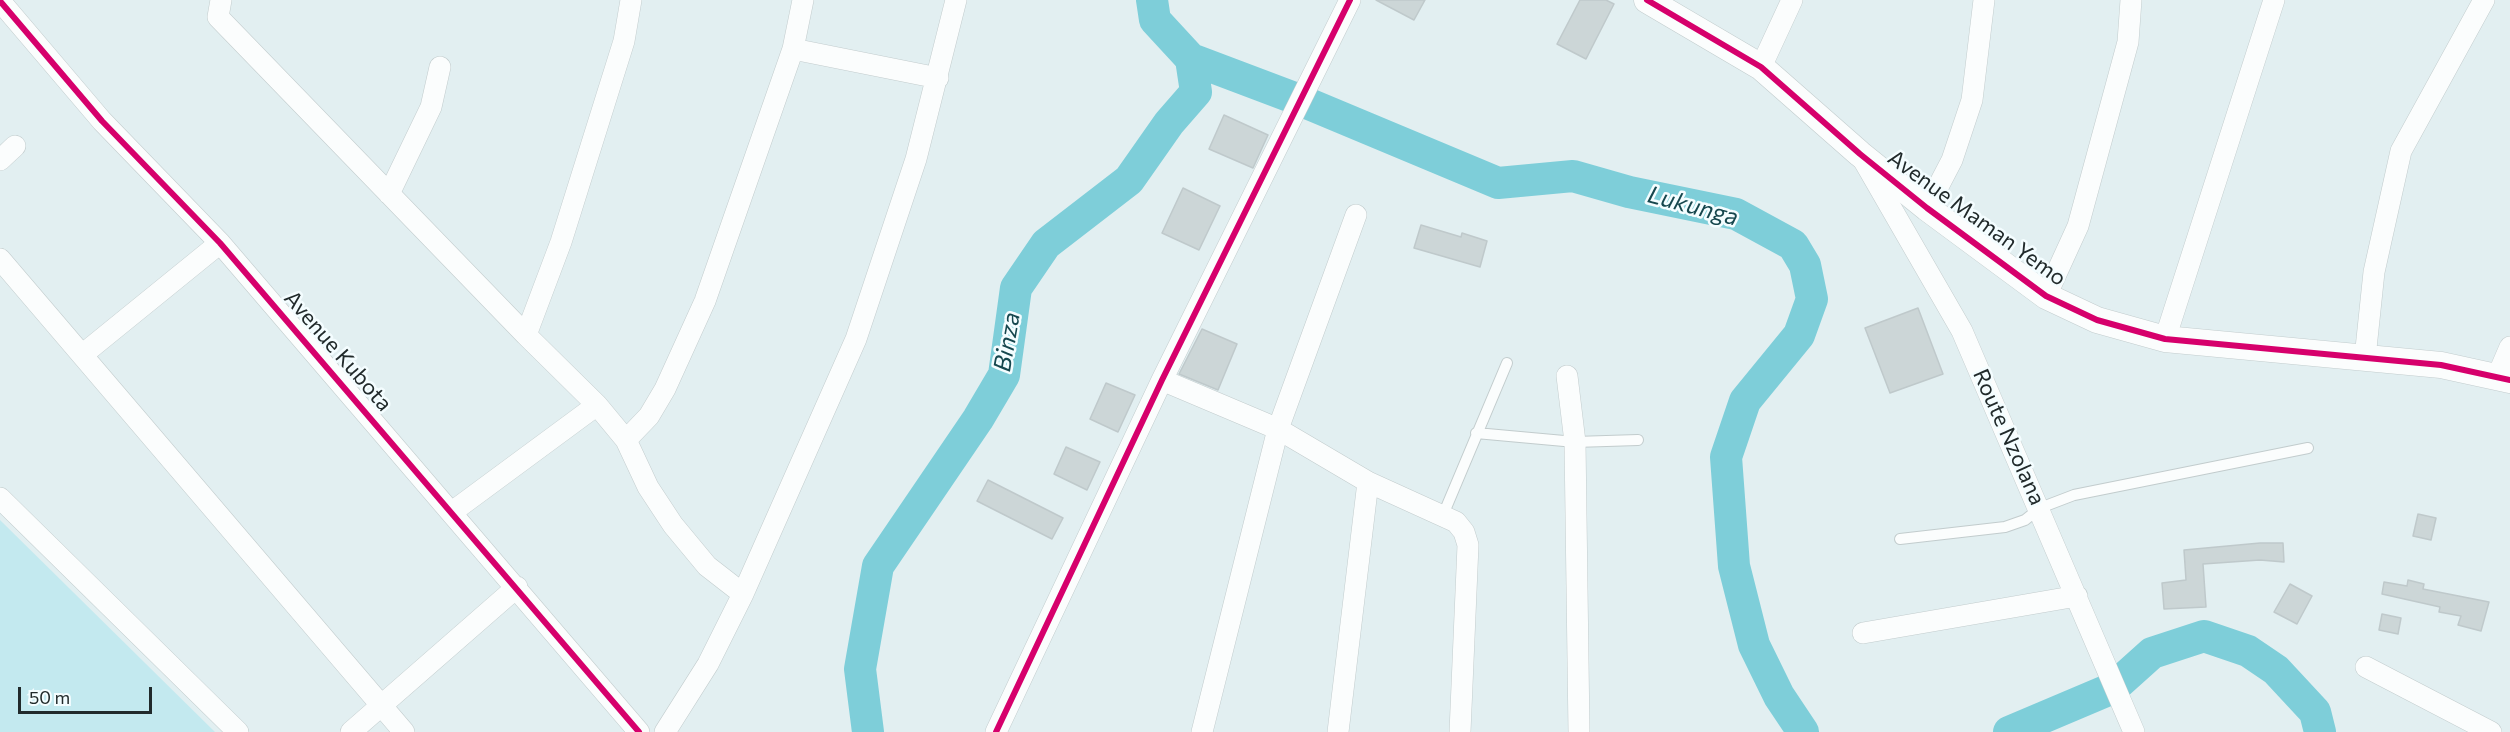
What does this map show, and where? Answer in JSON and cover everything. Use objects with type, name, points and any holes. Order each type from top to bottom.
[{"type":"street","points":[[221,0],[218,17],[526,335],[597,405],[626,440],[648,488],[673,525],[707,566],[743,594]]},
{"type":"street","points":[[526,335],[561,242],[624,41],[632,0]]},
{"type":"street","points":[[626,440],[649,416],[665,389],[705,301],[793,49],[803,0]]},
{"type":"street","points":[[665,732],[708,664],[743,594],[856,339],[916,159],[956,0]]},
{"type":"street","points":[[996,732],[1162,380],[1306,84],[1350,0]]},
{"type":"street","name":"Avenue Maman Yemo","points":[[1647,0],[1761,67],[1860,154],[1927,208],[2046,296],[2097,320],[2165,339],[2441,365],[2504,377]]},
{"type":"street","points":[[1761,67],[1792,0]]},
{"type":"street","points":[[1927,208],[1952,160],[1972,100],[1984,0]]},
{"type":"street","points":[[2046,296],[2078,226],[2128,42],[2131,0]]},
{"type":"street","points":[[2165,339],[2274,0]]},
{"type":"street","points":[[2365,358],[2374,272],[2401,151],[2484,0]]},
{"type":"street","name":"Avenue Kubota","points":[[0,1],[102,121],[220,243],[639,732]]},
{"type":"street","points":[[793,49],[938,78]]},
{"type":"street","points":[[389,194],[431,107],[440,67]]},
{"type":"street","name":"Route Nzolana","points":[[1860,154],[1962,331],[2040,508],[2097,650],[2132,728]]},
{"type":"street","points":[[1202,732],[1278,429],[1356,215]]},
{"type":"street","points":[[82,355],[220,243]]},
{"type":"street","points":[[0,259],[404,732]]},
{"type":"street","points":[[2504,377],[2510,347]]},
{"type":"street","points":[[1568,376],[1575,442],[1579,732]]},
{"type":"street","points":[[1162,380],[1278,429],[1368,482],[1456,522],[1464,532],[1468,545],[1460,732]]},
{"type":"street","points":[[452,512],[597,405]]},
{"type":"street","points":[[1338,732],[1368,482]]},
{"type":"street","points":[[0,498],[238,732]]},
{"type":"street","points":[[351,732],[517,587]]},
{"type":"street","points":[[1863,633],[2077,596]]},
{"type":"street","points":[[2366,667],[2491,732]]},
{"type":"lane","points":[[1443,515],[1507,363]]},
{"type":"lane","points":[[1476,433],[1575,442],[1638,440]]},
{"type":"lane","points":[[1900,539],[2005,527],[2025,520],[2040,508],[2074,495],[2308,448]]},
{"type":"shaded area","points":[[0,520],[215,732],[0,732]]},
{"type":"building","points":[[1376,0],[1425,0],[1414,20]]},
{"type":"building","points":[[1580,0],[1606,0],[1614,4],[1586,59],[1557,44]]},
{"type":"building","points":[[1224,115],[1268,135],[1253,168],[1209,149]]},
{"type":"building","points":[[1183,188],[1220,206],[1199,250],[1162,233]]},
{"type":"building","points":[[1421,225],[1461,237],[1462,233],[1487,241],[1480,267],[1414,248]]},
{"type":"building","points":[[1918,308],[1943,374],[1890,393],[1865,328]]},
{"type":"building","points":[[1202,329],[1237,344],[1218,390],[1179,374]]},
{"type":"building","points":[[1106,383],[1135,395],[1118,432],[1090,419]]},
{"type":"building","points":[[1066,447],[1100,462],[1087,490],[1054,474]]},
{"type":"building","points":[[988,480],[1063,518],[1052,539],[977,501]]},
{"type":"building","points":[[2418,514],[2436,518],[2431,540],[2413,536]]},
{"type":"building","points":[[2283,543],[2284,562],[2260,560],[2203,564],[2206,607],[2164,609],[2162,583],[2186,580],[2184,550]]},
{"type":"building","points":[[2408,580],[2424,584],[2423,589],[2489,602],[2481,631],[2458,625],[2461,616],[2439,612],[2440,607],[2382,594],[2384,582],[2407,586]]},
{"type":"building","points":[[2290,584],[2312,596],[2297,624],[2274,612]]},
{"type":"building","points":[[2382,614],[2401,618],[2398,634],[2379,630]]},
{"type":"waterway","name":"Lukunga","points":[[1152,0],[1155,20],[1191,59],[1297,99],[1498,183],[1573,176],[1629,192],[1736,214],[1793,245],[1805,265],[1812,299],[1799,335],[1745,401],[1726,457],[1734,566],[1754,645],[1779,696],[1803,732]]},
{"type":"waterway","name":"Binza","points":[[868,732],[860,669],[878,566],[978,419],[1004,375],[1016,288],[1046,244],[1129,180],[1169,123],[1196,92],[1191,59]]},
{"type":"waterway","name":"Lukunga","points":[[2009,732],[2113,688],[2152,653],[2204,636],[2248,651],[2276,670],[2315,712],[2320,732]]},
{"type":"cycle path","points":[[996,732],[1162,380],[1350,0]]},
{"type":"cycle path","points":[[1647,0],[1761,67],[1860,154],[1927,208],[2046,296],[2097,320],[2165,339],[2441,365],[2510,380]]},
{"type":"cycle path","points":[[0,1],[102,121],[220,243],[639,732]]}]
